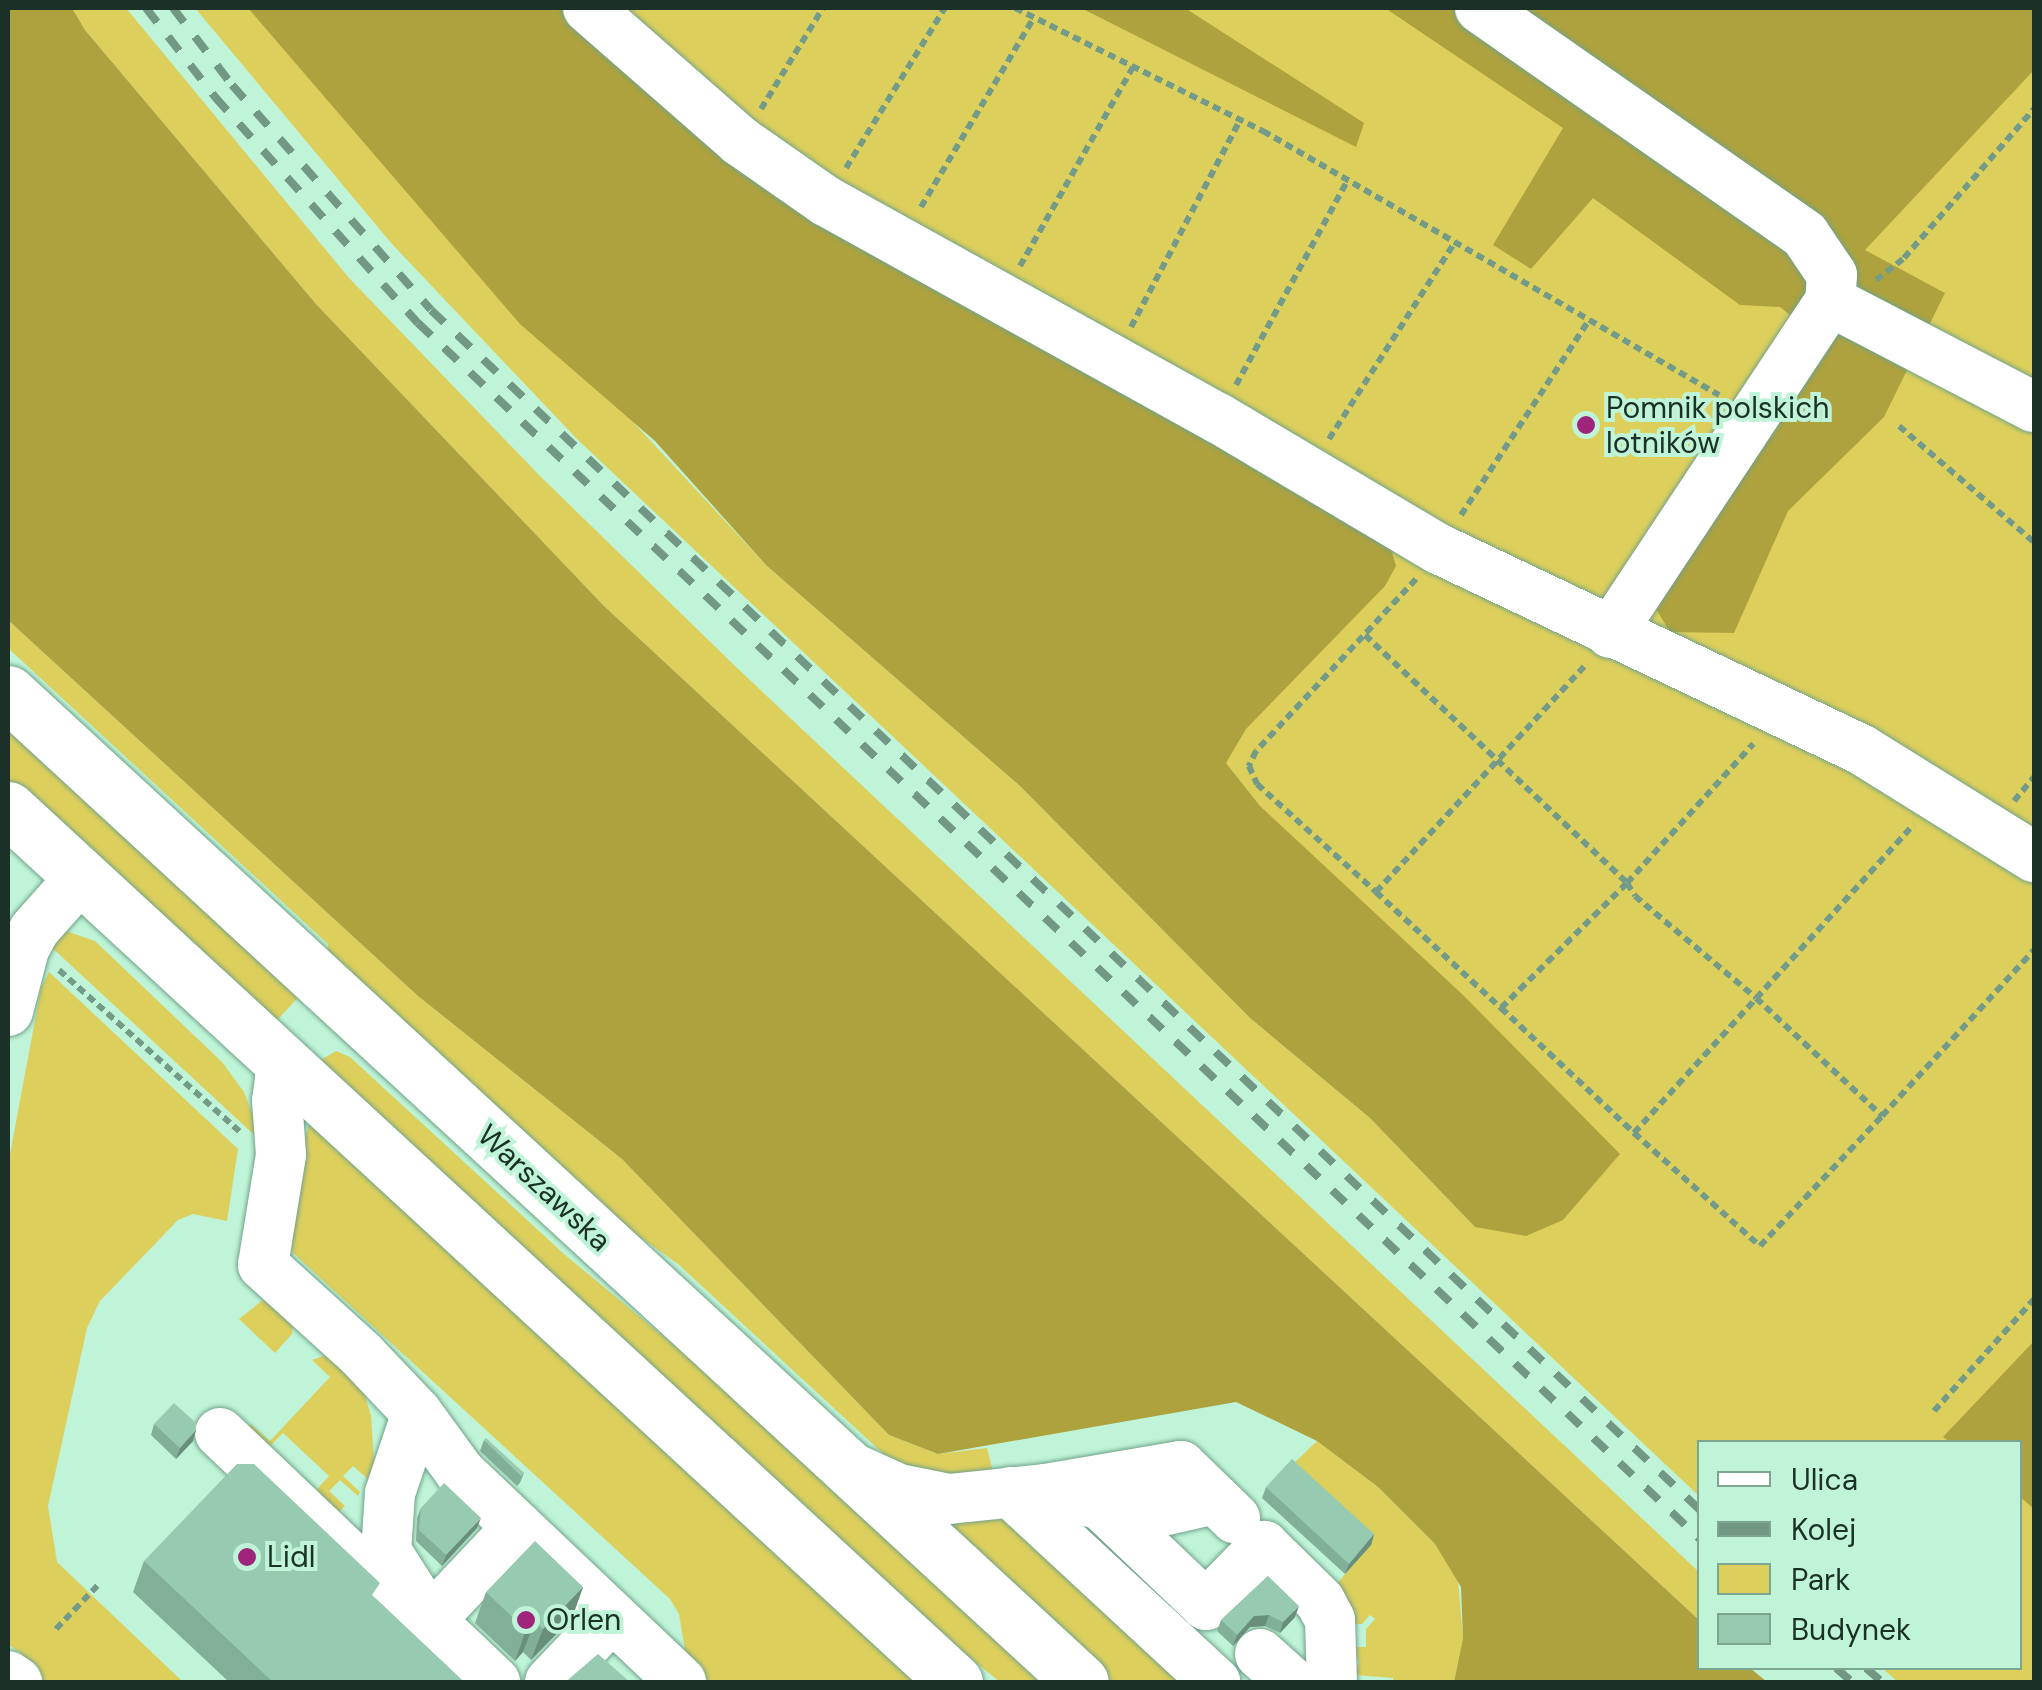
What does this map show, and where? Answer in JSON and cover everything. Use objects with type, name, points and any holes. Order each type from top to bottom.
[{"type":"main road","name":"Warszawska","points":[[8,693],[1081,1682]]},
{"type":"main road","points":[[8,808],[954,1682]]},
{"type":"main road","points":[[282,1062],[309,1034],[324,1025],[343,1021],[372,1030]]},
{"type":"street","points":[[588,8],[740,141],[826,201],[1218,418],[1439,550],[1862,750],[2034,857]]},
{"type":"street","points":[[1480,8],[1805,235],[1832,275],[1830,301],[1610,633]]},
{"type":"street","points":[[1830,301],[2034,407]]},
{"type":"street","points":[[8,1011],[24,949],[34,930],[82,876]]},
{"type":"street","points":[[282,1062],[277,1100],[281,1155],[263,1265],[361,1354],[417,1413],[460,1472],[681,1682]]},
{"type":"street","points":[[417,1413],[390,1493],[386,1551],[430,1620],[495,1682]]},
{"type":"street","points":[[220,1433],[424,1627],[518,1528]]},
{"type":"street","points":[[840,1460],[880,1481],[932,1498],[1028,1491],[1181,1466],[1320,1601],[1330,1620],[1332,1682]]},
{"type":"street","points":[[1028,1491],[1101,1505],[1214,1611],[1241,1524]]},
{"type":"street","points":[[1028,1491],[1215,1682]]},
{"type":"street","points":[[1134,1536],[1241,1524]]},
{"type":"street","points":[[550,1682],[612,1617]]},
{"type":"street","points":[[8,1676],[16,1682]]},
{"type":"path","points":[[740,141],[824,8]]},
{"type":"path","points":[[826,201],[945,8]]},
{"type":"path","points":[[1015,8],[1240,120],[1754,416]]},
{"type":"path","points":[[900,242],[1033,18]]},
{"type":"path","points":[[1000,300],[1133,68]]},
{"type":"path","points":[[1830,301],[1876,280],[1904,258],[2034,109]]},
{"type":"path","points":[[1112,362],[1240,120]]},
{"type":"path","points":[[1218,418],[1348,180]]},
{"type":"path","points":[[1309,471],[1455,242]]},
{"type":"path","points":[[1589,320],[1439,550],[1256,751],[1250,766],[1256,784],[1760,1246],[2034,950]]},
{"type":"path","points":[[1899,426],[2034,542]]},
{"type":"path","points":[[1376,892],[1610,633]]},
{"type":"path","points":[[1365,634],[1628,883],[1635,896],[1756,998],[1882,1116]]},
{"type":"path","points":[[1501,1008],[1628,883],[1783,712]]},
{"type":"path","points":[[1634,1133],[1940,796]]},
{"type":"path","points":[[50,962],[250,1142]]},
{"type":"path","points":[[1934,1411],[2034,1300]]},
{"type":"path","points":[[56,1629],[100,1583]]},
{"type":"green space","points":[[72,8],[126,8],[349,278],[539,475],[736,667],[1697,1570],[1697,1618],[604,606],[316,304],[85,30]]},
{"type":"green space","points":[[195,8],[248,8],[767,566],[1020,786],[1250,1018],[1370,1118],[1475,1227],[1563,1220],[1619,1153],[357,8],[2034,8],[2034,1682],[1898,1682],[1884,1670],[2022,1670],[2022,1440],[1697,1440],[1697,1494],[577,439],[392,244]]},
{"type":"green space","points":[[8,620],[418,996],[622,1159],[889,1435],[938,1454],[987,1448],[994,1476],[939,1482],[890,1460],[678,1264],[582,1196],[328,965],[328,944],[8,648]]},
{"type":"green space","points":[[8,719],[303,992],[272,1026],[8,783]]},
{"type":"green space","points":[[66,931],[95,941],[222,1062],[244,1092],[264,1144],[48,944]]},
{"type":"green space","points":[[49,972],[238,1149],[227,1221],[193,1214],[178,1220],[100,1301],[87,1328],[48,1506],[57,1562],[183,1682],[46,1682],[16,1663],[23,1655],[8,1644],[8,1165],[41,988]]},
{"type":"green space","points":[[336,1051],[350,1057],[564,1254],[791,1442],[1052,1682],[1000,1682],[849,1560],[321,1060]]},
{"type":"green space","points":[[312,1115],[928,1682],[706,1682],[687,1662],[679,1614],[670,1599],[292,1252],[296,1169]]},
{"type":"green space","points":[[264,1299],[293,1325],[292,1334],[275,1353],[239,1319]]},
{"type":"green space","points":[[326,1355],[364,1392],[371,1416],[375,1475],[369,1480],[353,1466],[343,1476],[360,1492],[358,1496],[340,1480],[329,1491],[345,1506],[339,1512],[312,1495],[329,1476],[283,1433],[265,1451],[249,1429],[251,1424],[270,1441],[330,1377],[312,1360]]},
{"type":"green space","points":[[1317,1441],[1378,1487],[1435,1544],[1458,1580],[1463,1638],[1454,1682],[1393,1682],[1393,1678],[1355,1675],[1359,1662],[1353,1647],[1366,1647],[1366,1629],[1375,1619],[1370,1615],[1362,1624],[1348,1624],[1330,1592],[1370,1545],[1288,1469]]},
{"type":"green space","points":[[1002,1507],[1192,1682],[1107,1682],[933,1522]]},
{"type":"shaded area","points":[[8,8],[72,8],[85,30],[316,304],[604,606],[1697,1618],[1697,1670],[1752,1670],[1767,1682],[1454,1682],[1463,1638],[1461,1587],[1435,1544],[1378,1487],[1317,1441],[1236,1402],[938,1454],[889,1435],[622,1159],[418,996],[8,620]]},
{"type":"shaded area","points":[[248,8],[564,8],[1389,541],[1396,566],[1385,586],[1246,729],[1226,763],[1260,806],[1463,995],[1620,1154],[1563,1220],[1526,1236],[1475,1227],[1370,1118],[1250,1018],[1020,786],[767,566],[655,441],[520,324]]},
{"type":"shaded area","points":[[1081,8],[1185,8],[1364,123],[1356,147]]},
{"type":"shaded area","points":[[1385,8],[2034,8],[2034,70],[1865,250],[1945,293],[1884,417],[1788,511],[1734,633],[1670,632],[1653,604],[1823,341],[1780,307],[1740,305],[1593,198],[1531,269],[1493,245],[1563,128]]},
{"type":"shaded area","points":[[2034,1341],[2034,1509],[2022,1499],[2022,1440],[1943,1437]]},
{"type":"building","points":[[174,1403],[196,1423],[196,1430],[180,1448],[154,1424]]},
{"type":"building","points":[[484,1440],[524,1473],[521,1476]]},
{"type":"building","points":[[1292,1459],[1374,1534],[1349,1564],[1266,1487]]},
{"type":"building","name":"Lidl","points":[[237,1464],[254,1464],[380,1583],[372,1595],[464,1682],[273,1682],[144,1561]]},
{"type":"building","points":[[444,1483],[481,1518],[446,1555],[419,1530],[421,1508]]},
{"type":"building","points":[[535,1541],[583,1587],[543,1629],[535,1621],[526,1630],[486,1592]]},
{"type":"building","points":[[1268,1576],[1299,1606],[1283,1622],[1269,1615],[1254,1616],[1237,1635],[1221,1620]]},
{"type":"building","points":[[598,1654],[630,1682],[566,1682]]},
{"type":"railway","points":[[146,8],[215,97],[418,323],[1697,1536]]},
{"type":"railway","points":[[173,8],[232,85],[431,310],[1697,1507]]},
{"type":"railway","points":[[1838,1670],[1852,1682]]},
{"type":"railway","points":[[1868,1670],[1882,1682]]},
{"type":"place","name":"Pomnik polskich lotników","points":[[1586,425]]},
{"type":"place","name":"Lidl","points":[[247,1557]]},
{"type":"place","name":"Orlen","points":[[526,1620]]}]
